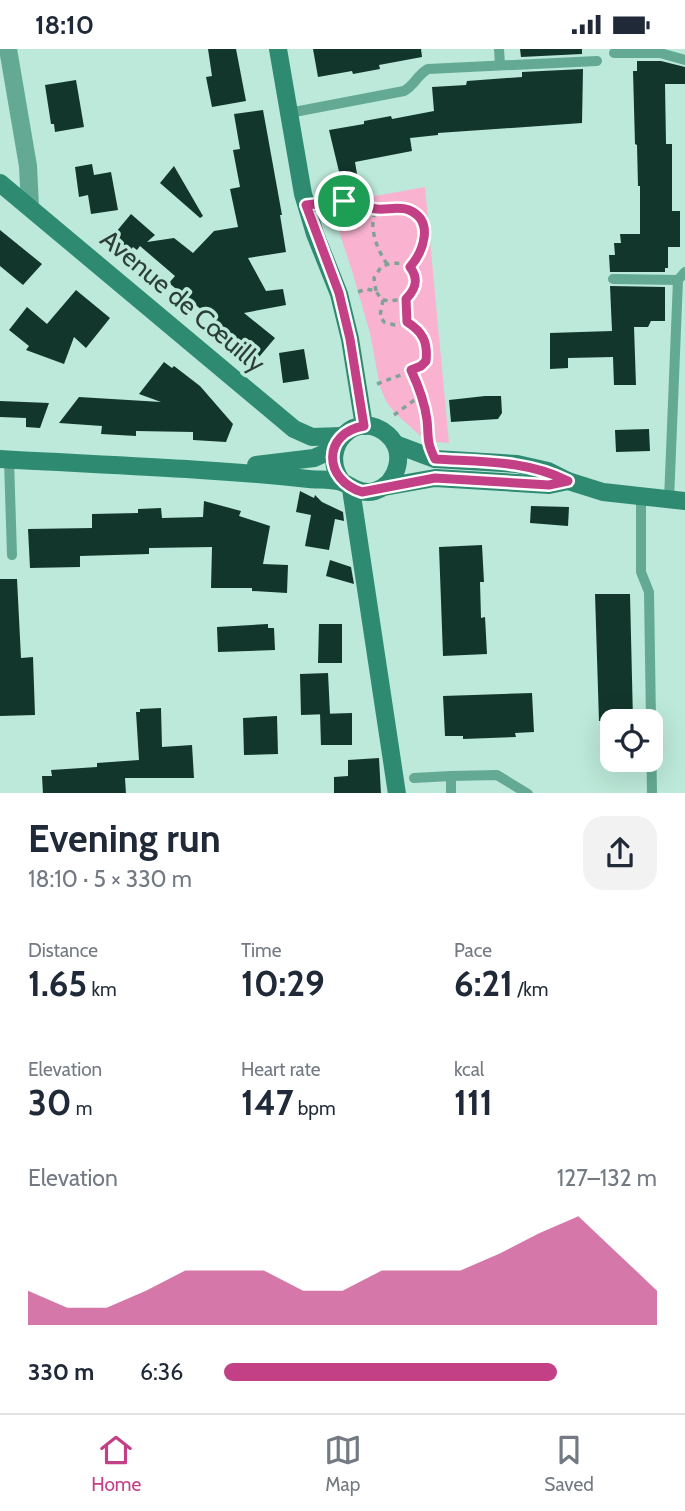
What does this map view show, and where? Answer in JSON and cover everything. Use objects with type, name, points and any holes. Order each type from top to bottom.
[{"type":"street","points":[[8,49],[28,166],[30,207]]},
{"type":"street","points":[[278,49],[306,205],[339,293],[358,390],[371,428]]},
{"type":"street","name":"Avenue de Cœuilly","points":[[0,183],[294,429],[312,437],[338,443]]},
{"type":"street","points":[[211,470],[313,458],[356,428],[371,428],[390,436],[398,455],[398,467],[393,478],[384,487]]},
{"type":"street","points":[[338,443],[334,467],[346,485],[397,793]]},
{"type":"street","points":[[395,444],[435,459],[517,464],[548,471],[568,481],[603,492],[677,500]]},
{"type":"street","points":[[4,459],[211,470],[346,485],[362,492],[435,478],[549,485],[568,481]]},
{"type":"lane","points":[[499,49],[499,65]]},
{"type":"lane","points":[[614,53],[660,53],[685,60]]},
{"type":"lane","points":[[289,113],[404,91],[428,69],[597,61]]},
{"type":"lane","points":[[613,279],[681,276],[677,500]]},
{"type":"lane","points":[[4,459],[12,555]]},
{"type":"lane","points":[[641,497],[641,572],[649,592],[651,709]]},
{"type":"lane","points":[[652,772],[652,793]]},
{"type":"lane","points":[[414,778],[497,775],[528,793]]},
{"type":"lane","points":[[451,776],[451,793]]},
{"type":"path","points":[[306,205],[344,201],[377,209],[390,207],[408,210],[419,218],[424,229],[424,245],[410,267]]},
{"type":"path","points":[[377,209],[374,215],[375,240],[380,255],[387,264]]},
{"type":"path","points":[[358,390],[421,366],[426,361],[425,338],[418,329],[407,322],[396,325],[384,322],[380,316],[383,300],[376,291],[374,278],[381,267],[387,264],[398,262],[410,267],[415,276],[416,286],[406,299],[407,322]]},
{"type":"path","points":[[339,293],[366,289],[376,291]]},
{"type":"path","points":[[383,300],[406,299]]},
{"type":"path","points":[[411,370],[427,419],[426,441],[435,459]]},
{"type":"path","points":[[371,428],[421,395]]},
{"type":"shaded area","points":[[425,187],[449,443],[426,441],[394,412],[386,401],[380,387],[370,333],[330,204]]},
{"type":"building","points":[[208,49],[236,49],[246,101],[212,107],[206,77],[212,76]]},
{"type":"building","points":[[313,49],[421,49],[422,57],[379,65],[380,69],[318,77]]},
{"type":"building","points":[[520,49],[582,49],[582,54],[521,57]]},
{"type":"building","points":[[637,61],[661,61],[685,67],[685,84],[665,84],[666,144],[672,144],[672,211],[680,211],[680,247],[668,247],[668,268],[665,268],[665,272],[610,272],[609,255],[615,255],[614,243],[621,243],[620,234],[640,234],[633,71],[637,71]]},
{"type":"building","points":[[583,69],[582,123],[438,133],[410,138],[412,151],[355,162],[358,180],[342,184],[329,130],[391,116],[392,119],[434,111],[432,87],[522,77],[522,72]]},
{"type":"building","points":[[76,80],[84,127],[55,132],[54,124],[51,124],[45,85]]},
{"type":"building","points":[[263,110],[286,252],[248,258],[266,291],[283,289],[286,305],[244,313],[275,338],[259,357],[169,283],[175,276],[140,246],[137,250],[133,247],[128,253],[111,238],[131,214],[155,235],[147,242],[174,238],[193,253],[214,231],[238,227],[230,189],[240,187],[233,150],[240,149],[234,114]]},
{"type":"building","points":[[92,164],[94,175],[111,172],[118,210],[91,214],[88,195],[79,197],[75,167]]},
{"type":"building","points":[[174,166],[203,216],[200,218],[160,183]]},
{"type":"building","points":[[0,230],[42,264],[23,285],[0,266]]},
{"type":"building","points":[[610,286],[665,287],[665,321],[651,321],[648,327],[634,327],[636,385],[614,385],[613,357],[568,358],[568,368],[550,369],[550,333],[612,331]]},
{"type":"building","points":[[76,290],[110,318],[86,348],[74,337],[64,364],[26,350],[29,346],[9,330],[27,307],[47,324]]},
{"type":"building","points":[[304,349],[309,379],[283,383],[279,353]]},
{"type":"building","points":[[164,362],[172,368],[174,366],[200,386],[233,424],[226,442],[193,440],[193,432],[136,431],[136,436],[101,434],[102,426],[59,423],[79,397],[161,402],[139,394]]},
{"type":"building","points":[[501,396],[502,413],[498,419],[451,422],[449,400]]},
{"type":"building","points":[[0,401],[49,403],[40,428],[26,427],[26,418],[0,417]]},
{"type":"building","points":[[649,429],[650,451],[616,452],[615,430]]},
{"type":"building","points":[[300,491],[314,498],[315,495],[322,502],[343,512],[344,521],[335,519],[329,550],[305,546],[311,515],[296,512]]},
{"type":"building","points":[[204,501],[241,511],[239,516],[270,526],[263,564],[288,565],[287,593],[252,591],[252,588],[211,588],[212,547],[149,548],[149,554],[80,556],[80,567],[30,568],[28,529],[92,528],[92,514],[138,513],[138,509],[161,508],[162,518],[203,517]]},
{"type":"building","points":[[531,506],[569,507],[568,526],[530,523]]},
{"type":"building","points":[[482,545],[484,582],[480,582],[481,618],[485,617],[487,654],[443,656],[439,547]]},
{"type":"building","points":[[330,560],[351,567],[354,584],[326,576]]},
{"type":"building","points":[[0,579],[17,579],[21,658],[33,657],[35,715],[0,716]]},
{"type":"building","points":[[595,594],[630,594],[633,709],[600,709],[599,721]]},
{"type":"building","points":[[268,624],[268,628],[274,628],[275,650],[218,652],[217,627]]},
{"type":"building","points":[[319,624],[342,624],[342,663],[318,663]]},
{"type":"building","points":[[328,673],[330,714],[301,715],[300,674]]},
{"type":"building","points":[[532,693],[534,732],[515,733],[516,737],[463,739],[463,736],[445,736],[443,696]]},
{"type":"building","points":[[161,708],[162,747],[192,745],[194,778],[125,778],[126,793],[43,793],[42,776],[52,776],[51,770],[97,767],[97,763],[139,760],[136,712],[140,712],[140,709]]},
{"type":"building","points":[[352,713],[352,745],[321,745],[320,714]]},
{"type":"building","points":[[277,716],[278,754],[244,755],[243,718]]},
{"type":"building","points":[[379,758],[381,793],[334,793],[334,777],[348,776],[348,760]]},
{"type":"route","points":[[344,201],[377,209],[390,207],[408,210],[415,213],[424,229],[424,245],[410,267],[416,286],[406,299],[407,322],[425,338],[426,361],[411,370],[427,419],[426,441],[435,459],[517,464],[548,471],[568,481],[549,485],[435,478],[362,492],[351,489],[342,482],[334,467],[334,449],[348,431],[364,426],[350,339],[339,293],[306,205],[344,201]]}]
